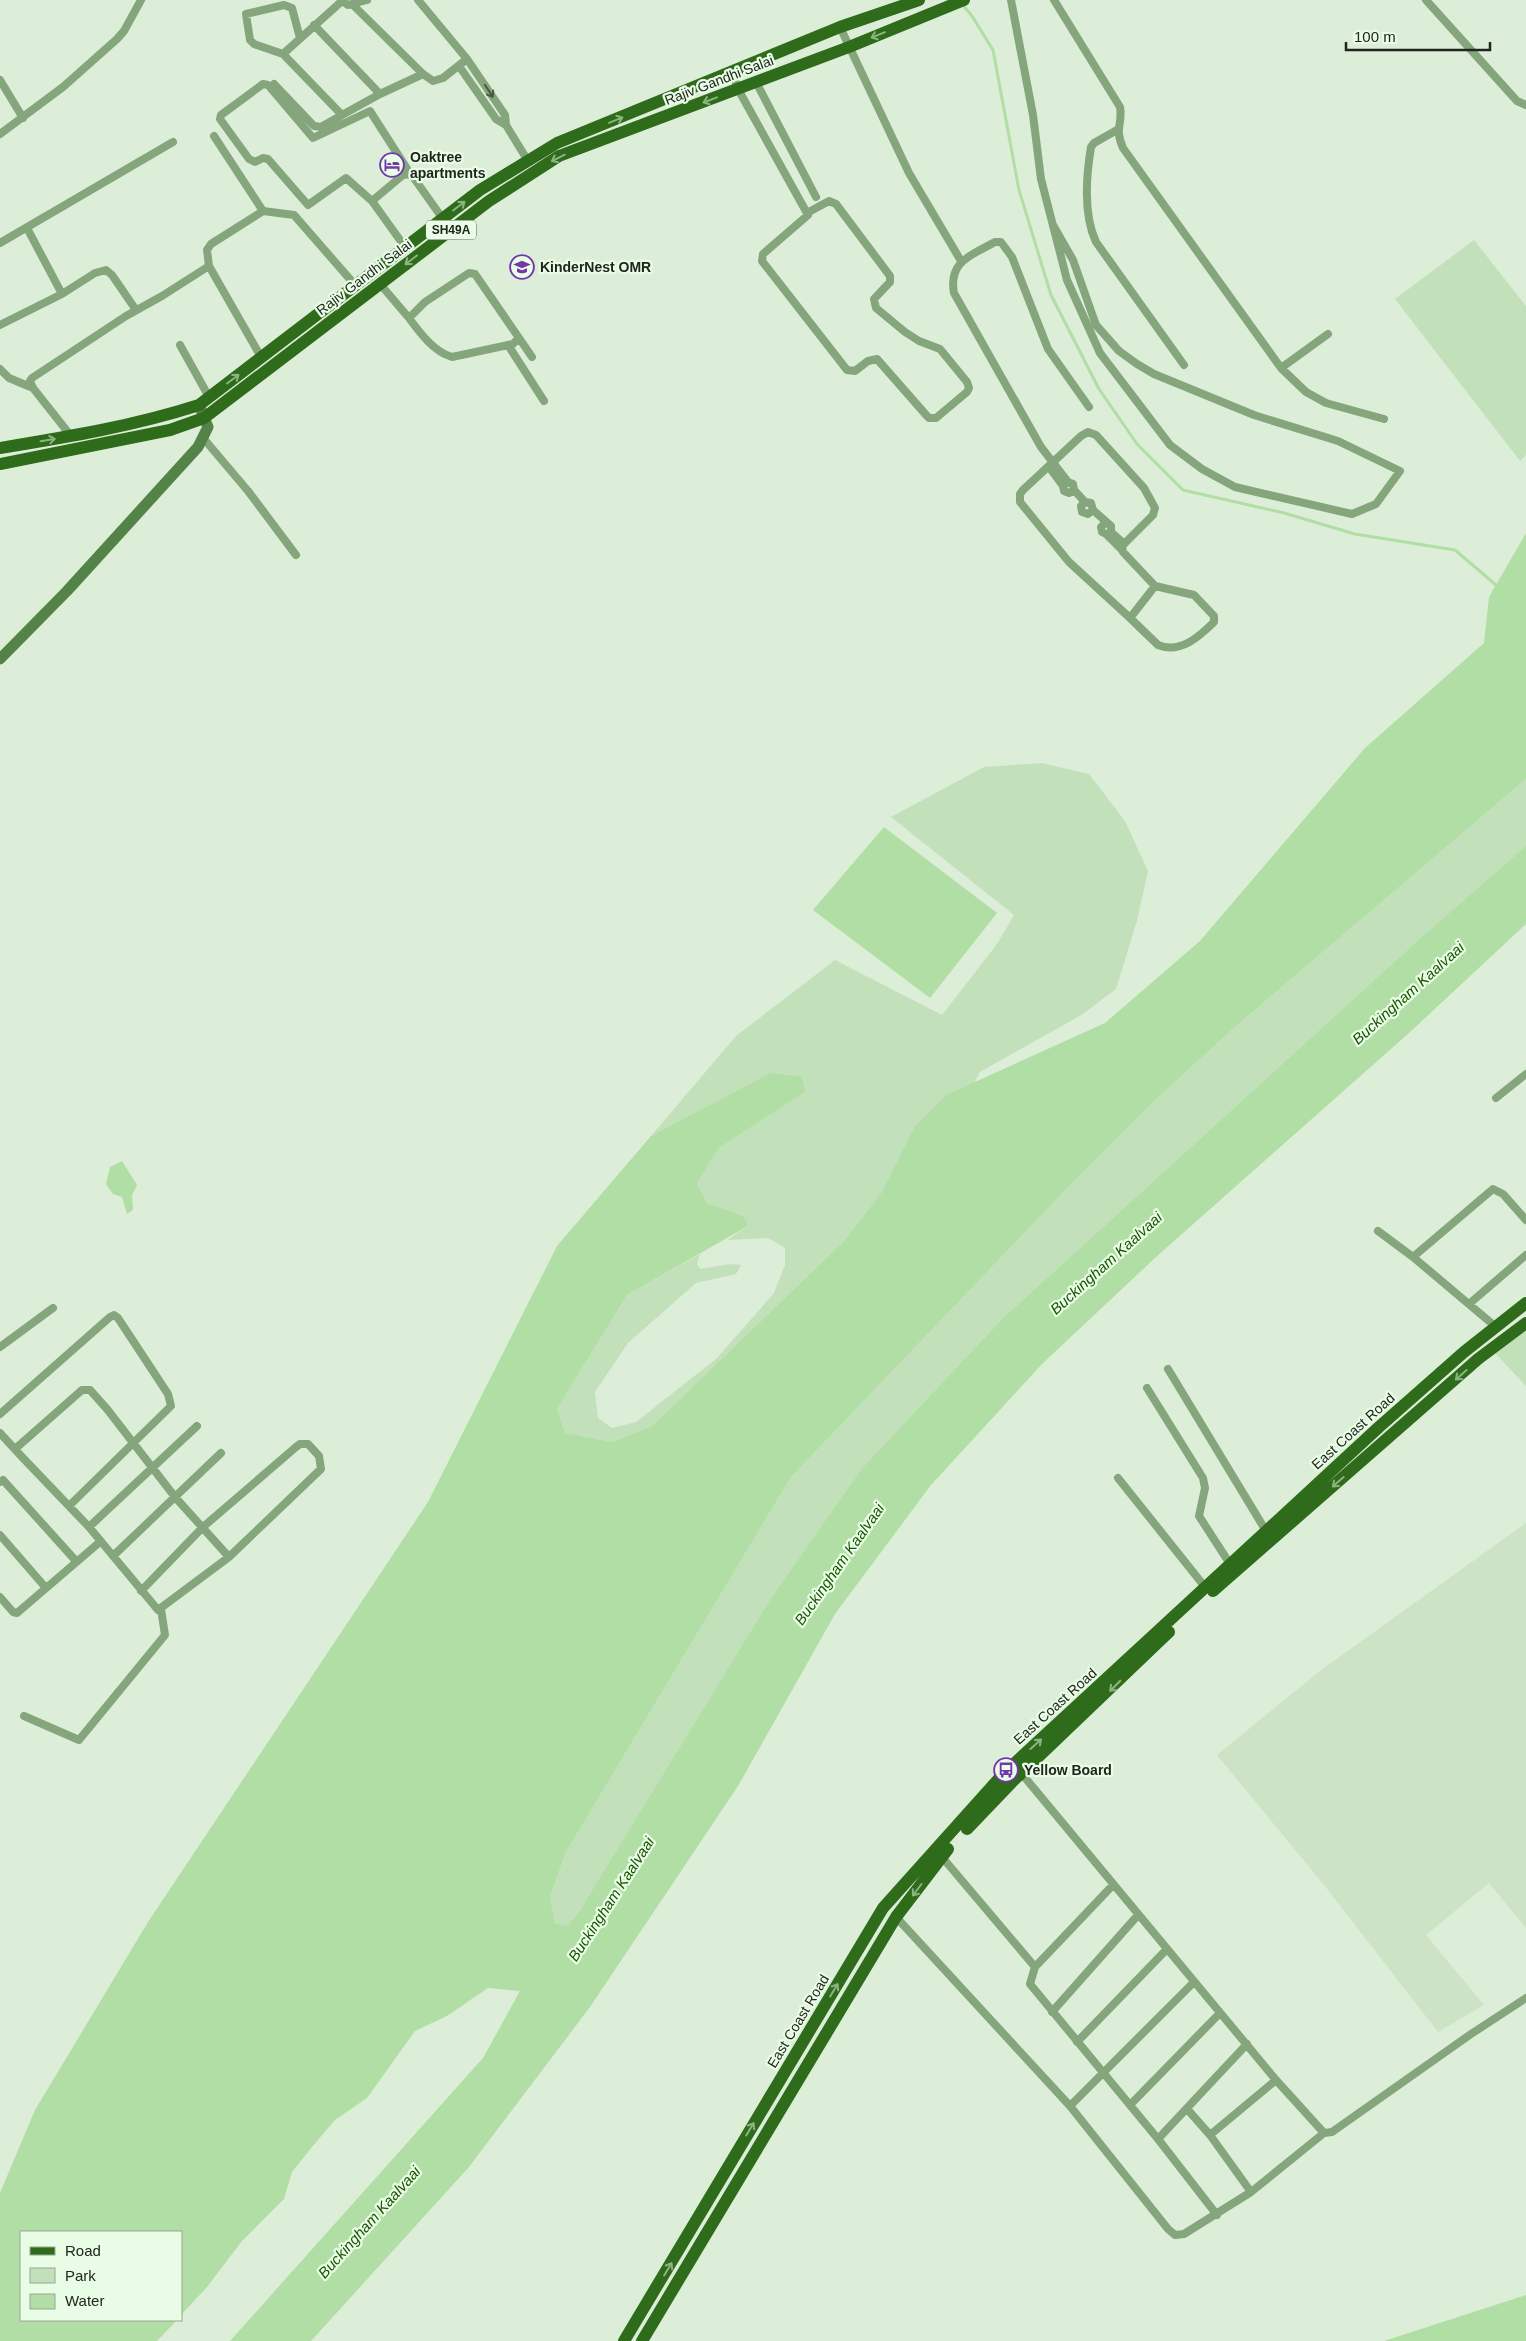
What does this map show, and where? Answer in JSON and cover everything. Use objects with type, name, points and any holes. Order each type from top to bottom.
[{"type":"main road","name":"Rajiv Gandhi Salai","points":[[0,448],[71,436],[161,417],[198,405],[480,190],[557,143],[840,28],[918,0]]},
{"type":"main road","name":"Rajiv Gandhi Salai","points":[[1,463],[170,430],[204,418],[489,201],[559,156],[849,47],[964,0]]},
{"type":"main road","name":"East Coast Road","points":[[624,2341],[883,1908],[1004,1773],[1379,1427],[1478,1340],[1526,1303]]},
{"type":"main road","name":"East Coast Road","points":[[642,2341],[896,1917],[942,1857],[977,1817],[1196,1606],[1487,1352],[1526,1323]]},
{"type":"main road","points":[[1478,1340],[1487,1352]]},
{"type":"main road","points":[[652,2296],[665,2303]]},
{"type":"street","points":[[0,134],[63,87],[117,39],[124,31],[142,0]]},
{"type":"street","points":[[283,54],[342,0],[348,5],[352,5],[423,74],[433,81],[443,78],[467,60]]},
{"type":"street","points":[[352,5],[367,0]]},
{"type":"street","points":[[418,0],[467,60],[505,115],[506,125],[528,161]]},
{"type":"street","points":[[1011,0],[1033,115],[1041,179],[1067,280],[1100,353],[1170,445],[1202,468],[1234,486],[1352,514],[1376,504],[1400,471],[1338,441],[1254,415],[1154,374],[1120,351],[1104,336],[1092,316],[1073,260],[1054,225]]},
{"type":"street","points":[[1054,0],[1120,107],[1121,115],[1117,130],[1123,148],[1281,368],[1306,392],[1326,403],[1384,418]]},
{"type":"street","points":[[1426,0],[1516,101],[1526,105]]},
{"type":"street","points":[[300,38],[292,8],[289,6],[284,5],[246,14],[250,40],[254,44],[283,54],[342,115]]},
{"type":"street","points":[[314,25],[380,94]]},
{"type":"street","points":[[840,28],[909,173],[961,261]]},
{"type":"street","points":[[458,66],[496,119],[506,125]]},
{"type":"street","points":[[732,72],[738,89],[807,213],[807,218],[763,254],[762,261],[847,370],[855,371],[868,361],[876,360],[929,418],[936,418],[967,392],[969,388],[967,382],[940,350],[919,341],[876,308],[874,299],[890,282],[890,276],[836,204],[830,201],[807,213]]},
{"type":"street","points":[[272,83],[314,126],[321,127],[380,94],[423,74]]},
{"type":"street","points":[[0,80],[23,118]]},
{"type":"street","points":[[756,82],[816,197]]},
{"type":"street","points":[[406,247],[372,201],[346,178],[308,205],[268,159],[263,158],[255,162],[248,159],[220,119],[221,115],[263,84],[268,85],[312,137],[370,111],[442,219]]},
{"type":"street","points":[[1117,130],[1094,143],[1091,148],[1088,209],[1091,231],[1096,242],[1184,365]]},
{"type":"street","points":[[214,136],[263,211]]},
{"type":"street","points":[[0,243],[173,142]]},
{"type":"street","points":[[372,201],[410,172]]},
{"type":"street","points":[[261,357],[209,266],[207,250],[211,244],[263,211],[294,214],[355,285]]},
{"type":"street","points":[[27,228],[62,294]]},
{"type":"street","points":[[1089,407],[1048,349],[1012,257],[1004,245],[995,242],[961,261],[954,274],[954,293],[1051,465],[1065,484],[1073,484],[1072,492],[1083,504],[1092,503],[1091,512],[1103,525],[1111,526],[1108,533],[1123,547],[1155,586],[1194,595],[1214,616],[1214,622],[1187,644],[1163,647],[1152,640],[1069,562],[1020,502],[1020,494],[1023,490],[1051,465],[1081,436],[1091,432],[1144,488],[1155,511],[1123,547]]},
{"type":"street","points":[[71,436],[32,388],[30,381],[136,310],[209,266]]},
{"type":"street","points":[[0,325],[62,294],[95,273],[106,270],[112,275],[136,310]]},
{"type":"street","points":[[409,318],[424,302],[472,273],[532,357]]},
{"type":"street","points":[[380,284],[432,344],[446,355],[458,356],[508,345],[517,342],[519,338]]},
{"type":"street","points":[[1281,368],[1328,334]]},
{"type":"street","points":[[180,345],[209,397]]},
{"type":"street","points":[[508,345],[544,401]]},
{"type":"street","points":[[0,369],[9,378],[32,388]]},
{"type":"street","points":[[0,659],[74,584],[204,439],[208,427],[198,405]]},
{"type":"street","points":[[204,439],[253,497],[296,555]]},
{"type":"street","points":[[1130,618],[1155,586]]},
{"type":"street","points":[[1496,1098],[1526,1074]]},
{"type":"street","points":[[1413,1257],[1493,1189],[1503,1194],[1526,1220]]},
{"type":"street","points":[[1378,1231],[1413,1257],[1496,1327]]},
{"type":"street","points":[[1469,1304],[1526,1255]]},
{"type":"street","points":[[0,1347],[54,1308]]},
{"type":"street","points":[[0,1414],[114,1315],[118,1318],[172,1403],[168,1411],[69,1506]]},
{"type":"street","points":[[1168,1369],[1266,1531]]},
{"type":"street","points":[[1147,1388],[1203,1478],[1205,1488],[1199,1516],[1230,1564]]},
{"type":"street","points":[[15,1449],[85,1389],[96,1396],[108,1409],[152,1468],[229,1557]]},
{"type":"street","points":[[89,1526],[197,1426]]},
{"type":"street","points":[[0,1432],[89,1526],[141,1591],[156,1609],[161,1609],[229,1557],[320,1470],[319,1456],[304,1443],[296,1447],[203,1527],[141,1591]]},
{"type":"street","points":[[113,1556],[221,1453]]},
{"type":"street","points":[[1118,1478],[1205,1587]]},
{"type":"street","points":[[1,1479],[76,1561]]},
{"type":"street","points":[[0,1536],[46,1588]]},
{"type":"street","points":[[0,1597],[13,1612],[17,1613],[101,1541]]},
{"type":"street","points":[[24,1716],[79,1740],[165,1635],[161,1609]]},
{"type":"street","points":[[1022,1774],[1276,2080],[1324,2133]]},
{"type":"street","points":[[942,1857],[1035,1967]]},
{"type":"street","points":[[1113,1885],[1035,1967],[1031,1980],[1032,1988],[1158,2139],[1217,2215]]},
{"type":"street","points":[[1052,2012],[1138,1915]]},
{"type":"street","points":[[896,1917],[1070,2106],[1168,2229],[1175,2235],[1184,2234],[1217,2215],[1251,2192],[1324,2133],[1332,2132],[1471,2034],[1526,1998]]},
{"type":"street","points":[[1077,2042],[1166,1949]]},
{"type":"street","points":[[1070,2106],[1194,1982]]},
{"type":"street","points":[[1130,2105],[1220,2013]]},
{"type":"street","points":[[1158,2139],[1188,2110],[1247,2044]]},
{"type":"street","points":[[1210,2136],[1276,2080]]},
{"type":"street","points":[[1188,2110],[1210,2136],[1251,2192]]},
{"type":"shaded area","points":[[1526,1523],[1526,1928],[1489,1883],[1426,1935],[1484,2005],[1438,2032],[1324,1885],[1217,1755],[1321,1670]]},
{"type":"green space","points":[[1474,240],[1526,306],[1526,455],[1520,461],[1395,299]]},
{"type":"green space","points":[[1042,763],[1089,774],[1125,821],[1148,871],[1137,921],[1116,989],[1083,1014],[980,1072],[974,1083],[946,1095],[914,1127],[881,1193],[844,1241],[652,1426],[612,1442],[565,1433],[557,1409],[627,1295],[700,1254],[697,1264],[700,1269],[730,1264],[741,1265],[736,1274],[696,1283],[628,1343],[595,1392],[598,1418],[612,1428],[636,1422],[716,1359],[774,1293],[785,1265],[785,1248],[768,1238],[727,1240],[748,1226],[744,1216],[707,1203],[697,1183],[719,1148],[805,1092],[701,1111],[651,1136],[736,1036],[835,960],[942,1015],[997,944],[1014,915],[891,817],[984,767]]},
{"type":"green space","points":[[1526,779],[1526,846],[1426,933],[1003,1318],[863,1467],[579,1912],[567,1926],[555,1923],[550,1897],[566,1852],[791,1477],[1075,1180],[1153,1102],[1236,1026]]},
{"type":"green space","points":[[1526,1326],[1526,1386],[1493,1351]]},
{"type":"water","name":"Buckingham Kaalvaai","points":[[1526,533],[1526,779],[1236,1026],[1153,1102],[1075,1180],[791,1477],[566,1852],[550,1897],[555,1923],[567,1926],[579,1912],[770,1600],[863,1467],[1003,1318],[1426,933],[1526,846],[1526,924],[1409,1033],[1156,1257],[1042,1364],[931,1485],[835,1614],[738,1786],[590,2007],[469,2167],[311,2341],[230,2341],[483,2058],[520,1991],[488,1988],[447,2016],[415,2031],[367,2098],[335,2120],[312,2147],[292,2172],[284,2199],[242,2241],[207,2287],[182,2314],[182,2231],[20,2231],[20,2321],[176,2321],[157,2341],[0,2341],[0,2193],[35,2110],[148,1922],[428,1502],[557,1246],[651,1136],[771,1073],[802,1077],[805,1092],[719,1148],[697,1183],[707,1203],[744,1216],[748,1226],[627,1295],[557,1409],[565,1433],[612,1442],[652,1426],[844,1241],[881,1193],[914,1127],[946,1095],[1105,1023],[1200,941],[1365,748],[1484,643],[1489,597]]},
{"type":"water","points":[[884,827],[997,913],[930,998],[813,910]]},
{"type":"water","points":[[122,1161],[137,1185],[132,1195],[133,1210],[127,1214],[122,1197],[113,1194],[106,1184],[110,1167]]},
{"type":"water","points":[[1526,2295],[1526,2341],[1384,2341]]},
{"type":"waterway","points":[[962,4],[972,16],[993,50],[1019,190],[1051,295],[1099,389],[1137,444],[1183,490],[1284,513],[1355,534],[1455,550],[1496,585]]},
{"type":"place","name":"Oaktree apartments","points":[[392,165]]},
{"type":"place","name":"KinderNest OMR","points":[[522,267]]},
{"type":"place","name":"Yellow Board","points":[[1006,1770]]}]
